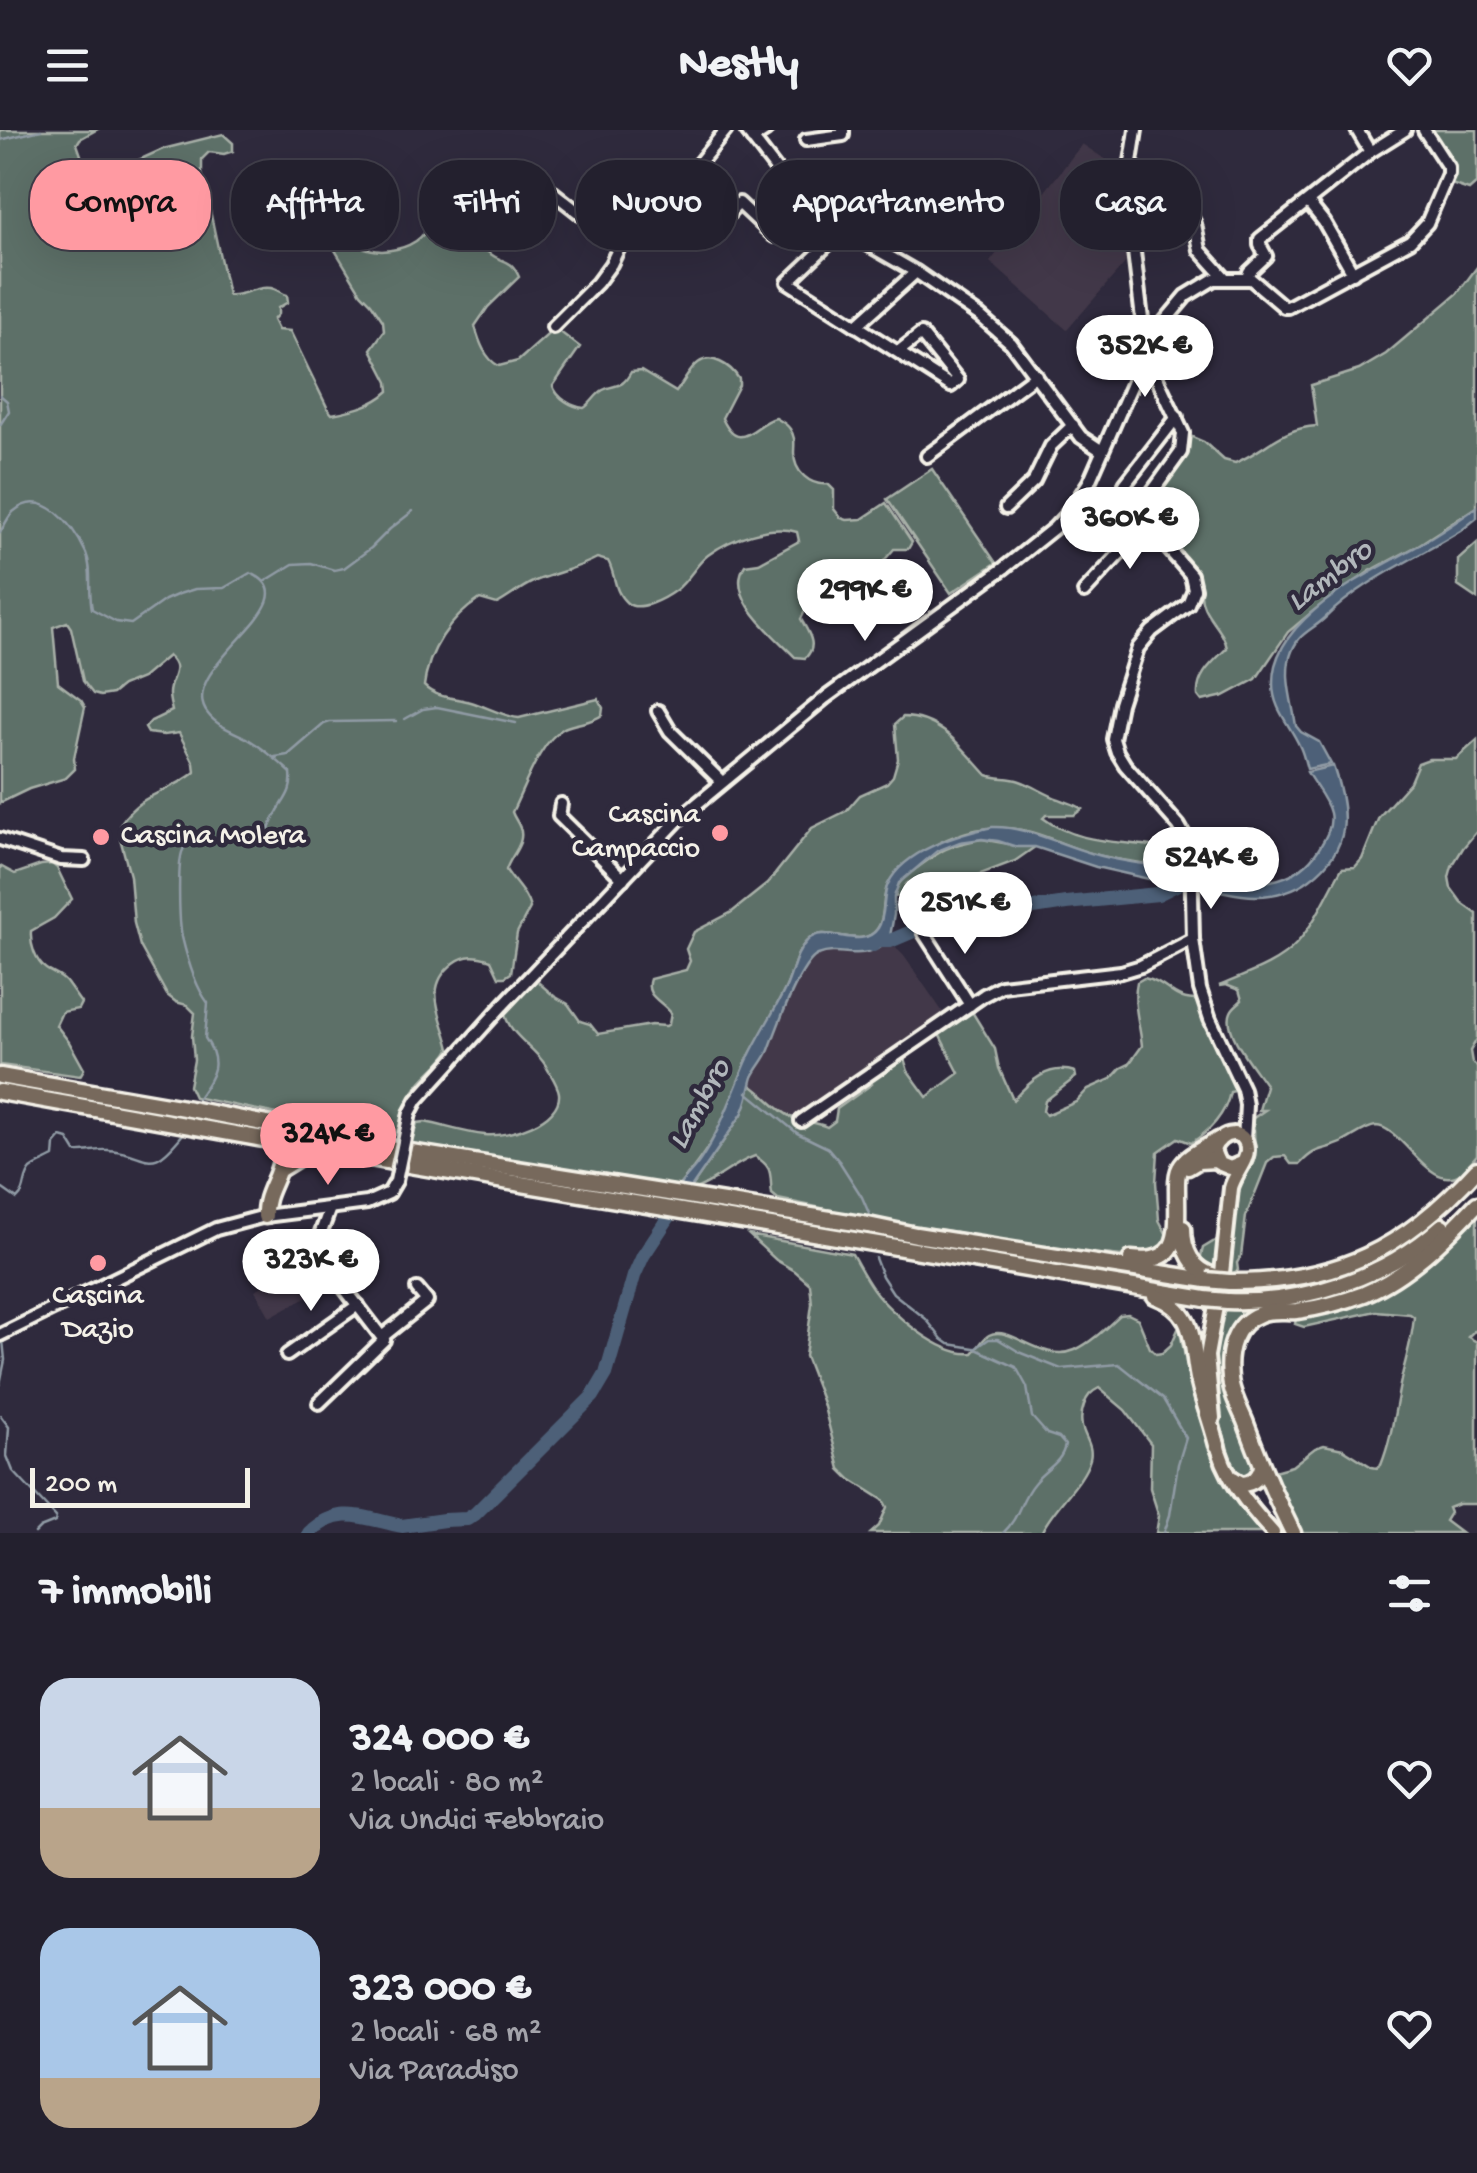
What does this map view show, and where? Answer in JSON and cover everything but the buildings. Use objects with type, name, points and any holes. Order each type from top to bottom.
[{"type":"highway","points":[[0,1076],[648,1197],[779,1227],[1226,1301],[1293,1296],[1375,1272],[1412,1251],[1477,1193]]},
{"type":"highway","points":[[0,1092],[415,1166],[780,1211],[1012,1250],[1220,1279],[1288,1280],[1330,1271],[1387,1246],[1432,1214],[1477,1169]]},
{"type":"highway","points":[[1012,1250],[1146,1261],[1160,1258],[1172,1248],[1177,1234],[1180,1169],[1188,1158],[1223,1137]]},
{"type":"highway","points":[[274,1140],[282,1152],[280,1169]]},
{"type":"highway","points":[[270,1215],[270,1186],[280,1169],[295,1158],[311,1155],[415,1166]]},
{"type":"highway","points":[[1218,1163],[1198,1161],[1185,1172],[1183,1236],[1186,1251],[1195,1264],[1220,1279]]},
{"type":"highway","points":[[1294,1533],[1262,1466],[1230,1379],[1234,1337],[1248,1320],[1265,1312],[1336,1303],[1366,1293],[1422,1257],[1477,1204]]},
{"type":"highway","points":[[953,1256],[1154,1296],[1177,1307],[1190,1328],[1199,1383],[1217,1445]]},
{"type":"highway","points":[[1233,1479],[1240,1484],[1250,1482],[1262,1466]]},
{"type":"main road","points":[[1230,1197],[1227,1179],[1213,1150],[1223,1137],[1238,1136],[1245,1142],[1247,1155],[1233,1179],[1207,1374],[1217,1445],[1233,1479],[1273,1533]]},
{"type":"main road","points":[[1218,1163],[1230,1168],[1242,1163]]},
{"type":"street","points":[[702,160],[726,130]]},
{"type":"street","points":[[766,130],[749,135],[768,160]]},
{"type":"street","points":[[806,140],[843,135],[842,130]]},
{"type":"street","points":[[1131,160],[1136,130]]},
{"type":"street","points":[[1357,130],[1370,152]]},
{"type":"street","points":[[1244,278],[1266,256],[1260,239],[1404,130]]},
{"type":"street","points":[[1144,337],[1155,332],[1195,289],[1214,279],[1244,278],[1256,282],[1288,308],[1416,236],[1427,223],[1446,182],[1448,167],[1424,130]]},
{"type":"street","points":[[556,195],[576,210]]},
{"type":"street","points":[[1308,202],[1324,222],[1352,273]]},
{"type":"street","points":[[737,205],[757,220]]},
{"type":"street","points":[[553,327],[598,284],[617,250]]},
{"type":"street","points":[[822,250],[788,282],[951,386],[958,380],[921,334],[898,352]]},
{"type":"street","points":[[878,250],[980,316],[1011,343],[1072,425],[1090,446],[1102,452]]},
{"type":"street","points":[[1133,250],[1144,337],[1158,380],[1183,433],[1182,448],[1144,506],[1144,519],[1191,574],[1194,589],[1188,604],[1152,631],[1138,648],[1113,739],[1125,765],[1184,833],[1191,847],[1192,939],[1200,989],[1236,1072],[1246,1106],[1245,1142]]},
{"type":"street","points":[[1200,250],[1225,278]]},
{"type":"street","points":[[856,326],[916,272]]},
{"type":"street","points":[[1139,368],[1144,337]]},
{"type":"street","points":[[0,1335],[216,1229],[270,1215],[355,1205],[389,1193],[417,1100],[680,817],[825,698],[1041,539],[1071,510],[1089,482],[1139,368],[1150,353]]},
{"type":"street","points":[[927,456],[1036,375]]},
{"type":"street","points":[[1125,484],[1177,418]]},
{"type":"street","points":[[1006,508],[1034,481],[1051,446],[1072,425]]},
{"type":"street","points":[[1084,592],[1148,524]]},
{"type":"street","points":[[658,710],[670,731],[722,782]]},
{"type":"street","points":[[561,804],[560,816],[623,879]]},
{"type":"street","points":[[0,839],[61,859],[84,860]]},
{"type":"street","points":[[924,933],[970,1005]]},
{"type":"street","points":[[800,1121],[1002,986],[1121,972],[1192,939]]},
{"type":"street","points":[[1223,1137],[1242,1118],[1246,1106]]},
{"type":"street","points":[[319,1403],[384,1340],[318,1251],[318,1236],[330,1208]]},
{"type":"street","points":[[382,1337],[427,1301],[417,1289]]},
{"type":"street","points":[[287,1355],[358,1305]]},
{"type":"shaded area","points":[[1082,144],[1106,160],[1070,160]]},
{"type":"shaded area","points":[[1060,172],[1060,250],[1133,250],[1067,330],[990,262],[999,250],[1040,250],[1040,198]]},
{"type":"shaded area","points":[[885,945],[904,956],[949,1021],[801,1121],[780,1111],[751,1085],[809,961],[831,952],[852,955]]},
{"type":"shaded area","points":[[308,1236],[330,1284],[270,1317],[255,1290],[280,1277],[269,1249]]},
{"type":"green space","points":[[0,130],[96,130],[77,144],[83,160],[30,160],[30,250],[211,250],[211,215],[228,295],[265,288],[287,295],[288,302],[278,308],[273,320],[278,330],[290,331],[332,414],[369,404],[389,391],[371,349],[384,331],[383,321],[335,250],[399,250],[419,238],[419,250],[487,250],[510,264],[519,277],[488,307],[475,326],[483,349],[494,363],[499,366],[518,361],[555,328],[580,347],[553,386],[566,401],[584,408],[603,390],[621,384],[631,372],[641,371],[676,392],[699,362],[720,362],[739,379],[722,418],[735,435],[748,434],[776,418],[793,435],[800,472],[834,490],[834,509],[841,518],[862,519],[886,503],[912,542],[908,549],[894,549],[877,569],[853,576],[806,609],[801,619],[812,644],[805,658],[795,657],[765,627],[741,590],[740,577],[745,565],[759,563],[799,541],[797,532],[786,530],[763,531],[728,543],[704,559],[676,590],[645,605],[627,603],[619,593],[608,561],[597,558],[533,582],[497,604],[480,599],[450,626],[426,673],[424,686],[434,693],[519,718],[598,699],[603,708],[598,718],[564,728],[555,735],[534,766],[512,812],[521,839],[506,870],[530,908],[517,933],[511,973],[499,977],[491,960],[472,956],[458,960],[444,973],[436,993],[450,1049],[413,1092],[394,1136],[335,1130],[194,1097],[189,1086],[195,1013],[167,995],[140,946],[120,838],[121,823],[138,804],[195,772],[179,733],[148,733],[145,728],[172,711],[169,694],[175,666],[168,656],[142,678],[100,696],[93,694],[83,681],[67,622],[53,627],[58,683],[85,707],[75,769],[66,778],[0,803]]},
{"type":"green space","points":[[1424,130],[1477,130],[1477,183],[1469,190],[1445,182],[1448,174]]},
{"type":"green space","points":[[223,134],[233,143],[233,151],[209,152],[202,159],[139,160],[163,149]]},
{"type":"green space","points":[[1477,267],[1477,507],[1370,571],[1312,612],[1288,632],[1256,679],[1224,696],[1202,701],[1198,688],[1203,675],[1227,648],[1204,606],[1201,590],[1192,597],[1193,582],[1147,524],[1144,506],[1176,461],[1183,433],[1235,463],[1283,435],[1317,426],[1311,385],[1359,370],[1386,354],[1457,294]]},
{"type":"green space","points":[[932,469],[996,563],[951,593],[887,499]]},
{"type":"green space","points":[[1477,543],[1477,599],[1458,586],[1458,560]]},
{"type":"green space","points":[[903,717],[917,718],[940,728],[987,775],[1020,781],[1082,809],[1074,815],[1043,818],[1059,828],[1092,839],[1179,852],[1185,869],[1105,857],[1031,832],[1005,828],[971,831],[939,843],[911,862],[888,885],[880,924],[870,935],[852,938],[823,934],[803,946],[718,1130],[676,1189],[411,1146],[417,1123],[495,1135],[531,1126],[552,1112],[558,1103],[555,1083],[541,1059],[511,1027],[504,1011],[531,976],[568,1004],[580,1021],[590,1024],[598,1034],[669,1024],[671,1013],[651,994],[650,979],[686,970],[690,961],[686,949],[694,932],[732,912],[767,884],[812,828],[846,811],[860,795],[887,783],[898,759],[895,724]]},
{"type":"green space","points":[[1477,740],[1477,831],[1452,866],[1449,877],[1451,888],[1462,903],[1477,914],[1477,1039],[1470,1051],[1472,1063],[1477,1066],[1477,1155],[1461,1173],[1439,1175],[1396,1136],[1376,1126],[1315,1152],[1300,1164],[1291,1164],[1285,1156],[1274,1157],[1267,1163],[1246,1216],[1238,1270],[1217,1274],[1200,1260],[1203,1248],[1230,1238],[1238,1180],[1250,1168],[1255,1155],[1252,1119],[1265,1110],[1259,1110],[1266,1086],[1231,1030],[1231,1012],[1242,1000],[1239,990],[1219,986],[1270,964],[1296,944],[1342,868],[1355,867],[1362,859],[1379,817],[1410,782],[1418,763],[1456,759]]},
{"type":"green space","points":[[982,839],[1035,847],[1015,861],[949,886],[928,888],[911,881],[903,895],[894,897],[903,879],[931,858],[952,846]]},
{"type":"green space","points":[[52,864],[72,899],[54,918],[31,931],[31,941],[42,966],[64,980],[81,1003],[78,1009],[62,1012],[56,1025],[84,1069],[80,1076],[0,1065],[0,866],[15,874]]},
{"type":"green space","points":[[1144,978],[1177,996],[1204,1000],[1243,1089],[1230,1092],[1221,1115],[1198,1139],[1191,1143],[1178,1138],[1158,1152],[1159,1220],[1168,1237],[1158,1252],[1139,1258],[1037,1249],[778,1199],[772,1194],[768,1168],[755,1156],[689,1191],[742,1114],[751,1085],[787,1115],[827,1127],[835,1121],[837,1109],[903,1055],[908,1071],[927,1097],[959,1073],[939,1034],[971,1010],[995,1049],[1013,1100],[1040,1076],[1066,1070],[1075,1072],[1076,1077],[1045,1101],[1043,1111],[1046,1115],[1076,1102],[1088,1089],[1111,1079],[1129,1064],[1142,1046],[1135,998],[1137,982]]},
{"type":"green space","points":[[1477,1211],[1477,1332],[1468,1337],[1477,1342],[1477,1504],[1448,1508],[1450,1513],[1445,1521],[1461,1533],[1300,1533],[1270,1472],[1292,1466],[1324,1445],[1343,1449],[1372,1467],[1381,1465],[1391,1434],[1414,1317],[1376,1311],[1304,1327],[1295,1324],[1296,1319],[1366,1302],[1389,1290],[1433,1259]]},
{"type":"green space","points":[[749,1235],[852,1254],[891,1310],[932,1341],[960,1352],[973,1353],[987,1336],[998,1333],[1063,1353],[1081,1347],[1120,1315],[1128,1314],[1138,1319],[1156,1354],[1171,1345],[1179,1327],[1202,1426],[1234,1490],[1263,1533],[1156,1533],[1159,1516],[1150,1488],[1151,1444],[1125,1410],[1099,1388],[1088,1397],[1082,1414],[1090,1459],[1041,1533],[871,1533],[879,1526],[887,1507],[840,1469],[823,1403],[805,1356],[812,1304],[810,1284]]},
{"type":"green space","points":[[1218,1309],[1253,1311],[1234,1326],[1223,1358],[1228,1398],[1256,1471],[1242,1479],[1229,1460],[1219,1415],[1211,1355]]},
{"type":"water","points":[[1477,507],[1477,518],[1462,530],[1356,592],[1296,643],[1288,674],[1296,726],[1319,742],[1331,764],[1307,769],[1274,693],[1276,661],[1287,639],[1324,602],[1347,586]]},
{"type":"water","points":[[1333,766],[1342,799],[1343,828],[1334,855],[1324,867],[1298,886],[1271,895],[1195,888],[1197,871],[1253,883],[1278,879],[1300,869],[1326,837],[1331,818],[1307,772]]},
{"type":"water","points":[[992,827],[1030,832],[1114,859],[1185,869],[1184,887],[1096,867],[1035,847],[998,841],[960,842],[937,851],[899,883],[885,945],[866,952],[827,953],[811,960],[796,983],[767,1054],[753,1077],[742,1114],[689,1191],[676,1189],[715,1135],[749,1056],[807,941],[823,934],[853,938],[871,935],[880,923],[888,884],[906,862],[949,839]]},
{"type":"waterway","points":[[0,140],[41,130]]},
{"type":"waterway","points":[[0,395],[7,401],[9,411],[0,425]]},
{"type":"waterway","points":[[0,533],[11,514],[25,505],[36,503],[57,513],[86,553],[92,609],[116,622],[131,624],[165,600],[195,589],[224,588],[250,573],[267,585],[268,600],[258,618],[209,676],[202,696],[208,714],[276,759],[291,773],[291,785],[263,838],[195,840],[186,845],[181,856],[182,937],[195,980],[208,1003],[205,1038],[215,1063],[197,1099]]},
{"type":"waterway","points":[[264,582],[293,564],[344,568],[413,511]]},
{"type":"waterway","points":[[405,719],[423,709],[437,707],[516,723]]},
{"type":"waterway","points":[[275,757],[288,755],[330,722],[396,721]]},
{"type":"waterway","name":"Lambro","points":[[873,945],[962,919],[1158,894],[1178,884],[1184,876]]},
{"type":"waterway","points":[[747,1092],[797,1133],[828,1148],[862,1197],[871,1218]]},
{"type":"waterway","points":[[0,1187],[17,1199],[28,1173],[54,1157],[55,1144],[61,1137],[68,1139],[76,1152],[108,1150],[148,1160],[163,1155],[183,1134]]},
{"type":"waterway","points":[[309,1533],[320,1524],[343,1516],[402,1526],[467,1519],[475,1514],[593,1396],[606,1374],[634,1276],[680,1200]]},
{"type":"waterway","points":[[875,1258],[893,1293],[926,1319],[942,1339],[1016,1367],[1027,1387],[1032,1417],[1047,1434],[1065,1445],[1057,1461],[1029,1489],[1013,1522],[1003,1533]]},
{"type":"waterway","points":[[976,1348],[989,1339],[998,1339],[1061,1369],[1119,1364],[1163,1399],[1186,1438],[1164,1533]]},
{"type":"waterway","points":[[0,1384],[5,1360],[3,1340]]},
{"type":"waterway","points":[[0,1415],[9,1427],[7,1456],[13,1471],[56,1517],[55,1522],[35,1533]]},
{"type":"place","name":"Cascina Campaccio","points":[[720,833]]},
{"type":"place","name":"Cascina Molera","points":[[101,837]]},
{"type":"place","name":"Cascina Dazio","points":[[98,1263]]}]
